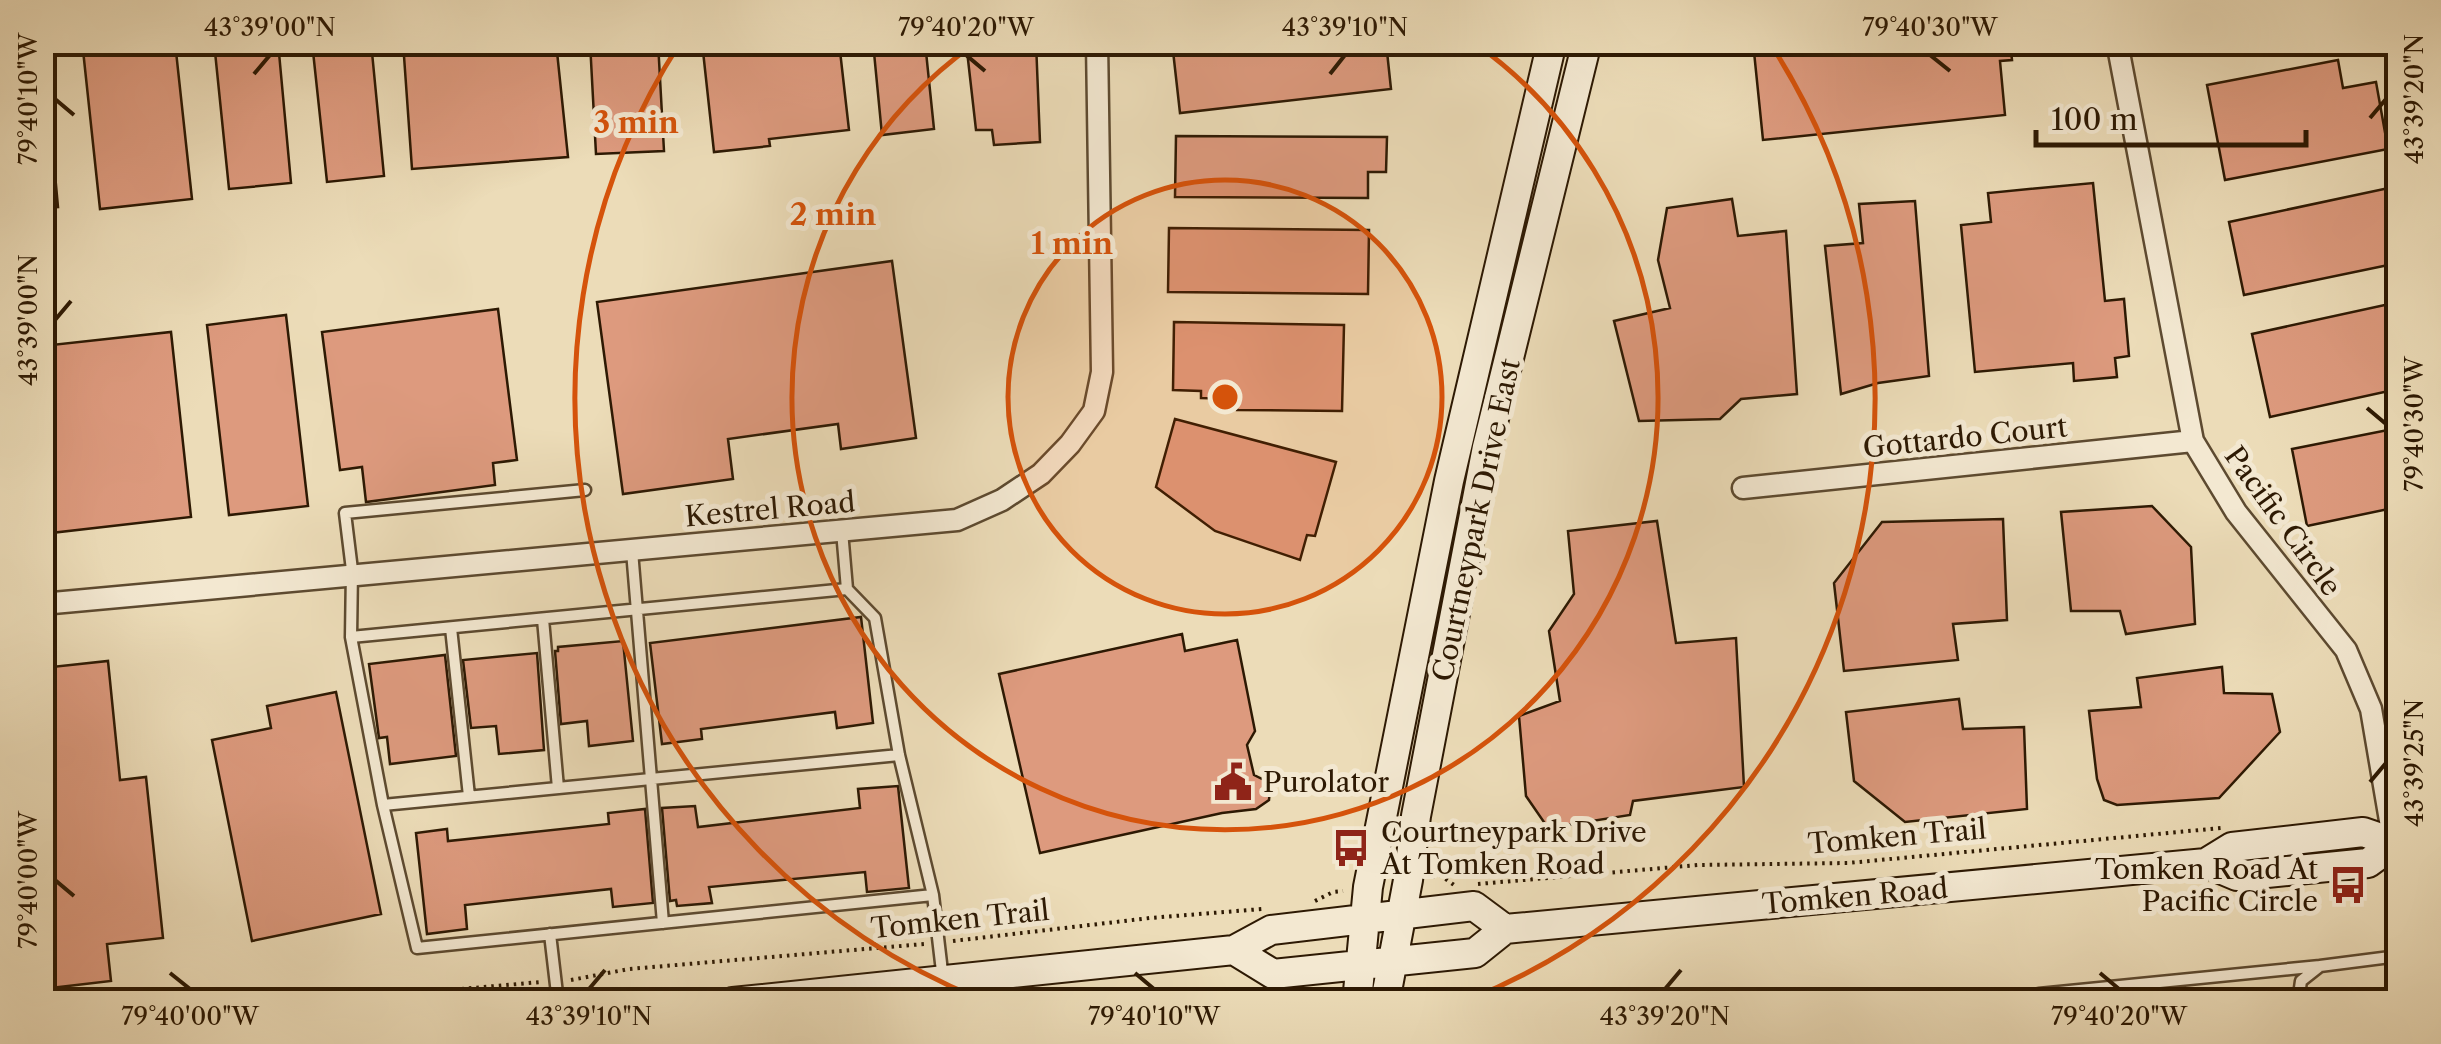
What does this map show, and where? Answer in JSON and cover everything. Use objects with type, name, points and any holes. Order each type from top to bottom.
[{"type":"main road","name":"Courtneypark Drive East","points":[[1358,1002],[1368,887],[1449,482],[1552,42]]},
{"type":"main road","name":"Courtneypark Drive East","points":[[1385,1002],[1416,816],[1487,447],[1587,42]]},
{"type":"main road","name":"Tomken Road","points":[[1234,950],[1272,974],[1474,953],[1505,929],[2206,863],[2237,876],[2368,864],[2396,844]]},
{"type":"main road","points":[[732,1002],[1234,950],[1271,930],[1474,906],[1505,929]]},
{"type":"street","name":"Kestrel Road","points":[[42,604],[957,520],[1002,500],[1042,474],[1094,412],[1102,372],[1098,42]]},
{"type":"street","name":"Pacific Circle","points":[[2117,42],[2193,441],[2236,512],[2346,650],[2370,710],[2396,844]]},
{"type":"street","name":"Gottardo Court","points":[[1743,488],[2193,441]]},
{"type":"lane","points":[[586,490],[346,513],[352,637],[383,804],[417,948],[933,896]]},
{"type":"lane","points":[[842,530],[847,590],[874,618],[899,755],[933,896],[943,981]]},
{"type":"lane","points":[[632,550],[663,923]]},
{"type":"lane","points":[[352,637],[847,590]]},
{"type":"lane","points":[[543,619],[558,788]]},
{"type":"lane","points":[[451,628],[469,796]]},
{"type":"lane","points":[[383,804],[899,755]]},
{"type":"lane","points":[[2396,844],[2398,880]]},
{"type":"lane","points":[[550,934],[558,1002]]},
{"type":"lane","points":[[2030,1002],[2039,994],[2398,956]]},
{"type":"lane","points":[[2298,1002],[2301,981],[2320,966]]},
{"type":"path","name":"Tomken Trail","points":[[1471,885],[1698,864],[1830,864],[2228,827]]},
{"type":"path","points":[[1440,875],[1456,886]]},
{"type":"path","points":[[1307,906],[1332,892]]},
{"type":"path","name":"Tomken Trail","points":[[589,976],[629,969],[1274,908]]},
{"type":"path","points":[[312,1002],[522,984]]},
{"type":"building","points":[[175,42],[192,199],[100,209],[83,50]]},
{"type":"building","points":[[214,42],[278,42],[291,183],[229,189]]},
{"type":"building","points":[[312,42],[371,42],[384,176],[327,182]]},
{"type":"building","points":[[403,42],[556,42],[568,157],[412,169]]},
{"type":"building","points":[[590,42],[658,42],[664,151],[596,154]]},
{"type":"building","points":[[702,42],[839,42],[849,130],[769,139],[770,146],[714,152]]},
{"type":"building","points":[[873,42],[925,42],[934,129],[882,135]]},
{"type":"building","points":[[966,42],[1036,42],[1040,142],[994,145],[992,130],[976,130]]},
{"type":"building","points":[[1172,42],[1386,42],[1391,89],[1180,113]]},
{"type":"building","points":[[1753,42],[2010,42],[2012,60],[2000,61],[2005,115],[1763,140]]},
{"type":"building","points":[[2338,60],[2343,88],[2376,82],[2388,149],[2225,180],[2207,85]]},
{"type":"building","points":[[1176,136],[1387,137],[1386,172],[1368,172],[1368,198],[1175,197]]},
{"type":"building","points":[[53,152],[58,207],[42,208],[42,153]]},
{"type":"building","points":[[2093,183],[2105,301],[2124,299],[2129,356],[2115,358],[2117,377],[2074,381],[2073,363],[1975,372],[1961,225],[1991,222],[1988,193]]},
{"type":"building","points":[[2398,186],[2398,240],[2394,241],[2398,263],[2244,295],[2229,222]]},
{"type":"building","points":[[1732,199],[1738,236],[1786,231],[1797,394],[1741,399],[1720,419],[1639,421],[1614,321],[1670,308],[1658,260],[1667,208]]},
{"type":"building","points":[[1915,201],[1929,376],[1878,383],[1841,394],[1825,246],[1863,243],[1859,204]]},
{"type":"building","points":[[1169,228],[1369,230],[1368,294],[1168,292]]},
{"type":"building","points":[[892,261],[916,438],[841,449],[838,424],[728,439],[733,479],[623,494],[597,302]]},
{"type":"building","points":[[2394,303],[2398,389],[2270,417],[2252,334]]},
{"type":"building","points":[[498,309],[517,460],[493,463],[495,485],[366,502],[362,467],[340,470],[322,332]]},
{"type":"building","points":[[286,315],[308,506],[229,515],[207,325]]},
{"type":"building","points":[[1174,322],[1344,325],[1342,411],[1237,410],[1237,399],[1201,398],[1201,391],[1173,390]]},
{"type":"building","points":[[171,332],[191,517],[42,534],[42,346]]},
{"type":"building","points":[[1175,419],[1336,462],[1315,536],[1307,535],[1300,560],[1215,531],[1156,487]]},
{"type":"building","points":[[2398,428],[2398,507],[2307,526],[2292,449]]},
{"type":"building","points":[[2152,506],[2191,547],[2195,624],[2126,634],[2120,611],[2071,611],[2061,512]]},
{"type":"building","points":[[2003,519],[2007,620],[1953,624],[1958,660],[1844,671],[1834,583],[1882,522]]},
{"type":"building","points":[[1657,521],[1676,643],[1736,638],[1744,787],[1633,801],[1630,815],[1548,828],[1526,796],[1519,716],[1560,701],[1549,631],[1574,594],[1568,531]]},
{"type":"building","points":[[861,617],[873,723],[837,728],[835,712],[701,729],[702,739],[662,744],[650,643]]},
{"type":"building","name":"Purolator","points":[[1182,634],[1185,651],[1237,640],[1255,731],[1247,745],[1254,775],[1270,788],[1269,800],[1256,809],[1040,853],[999,674]]},
{"type":"building","points":[[623,641],[633,741],[589,746],[587,721],[561,724],[555,651],[558,647]]},
{"type":"building","points":[[537,653],[544,750],[499,754],[496,726],[471,728],[463,660]]},
{"type":"building","points":[[445,655],[456,756],[390,764],[387,737],[379,738],[369,664]]},
{"type":"building","points":[[108,661],[120,780],[146,777],[163,938],[107,944],[111,981],[42,989],[42,831],[47,830],[42,788],[42,668]]},
{"type":"building","points":[[2222,667],[2224,693],[2272,694],[2280,732],[2219,798],[2117,805],[2104,800],[2097,779],[2089,711],[2141,707],[2137,678]]},
{"type":"building","points":[[336,692],[381,914],[252,941],[212,740],[271,728],[267,706]]},
{"type":"building","points":[[1959,699],[1963,729],[2024,727],[2027,809],[1905,822],[1854,781],[1846,712]]},
{"type":"building","points":[[898,786],[909,888],[867,892],[865,872],[709,887],[712,903],[677,906],[676,900],[670,901],[662,808],[695,806],[698,827],[860,808],[858,789]]},
{"type":"building","points":[[645,809],[653,903],[613,907],[611,889],[465,905],[467,929],[427,934],[416,833],[447,829],[448,841],[609,824],[608,813]]},
{"type":"place","name":"Purolator","points":[[1233,782]]},
{"type":"place","name":"Courtneypark Drive At Tomken Road","points":[[1351,848]]},
{"type":"place","name":"Tomken Road At Pacific Circle","points":[[2348,885]]}]
